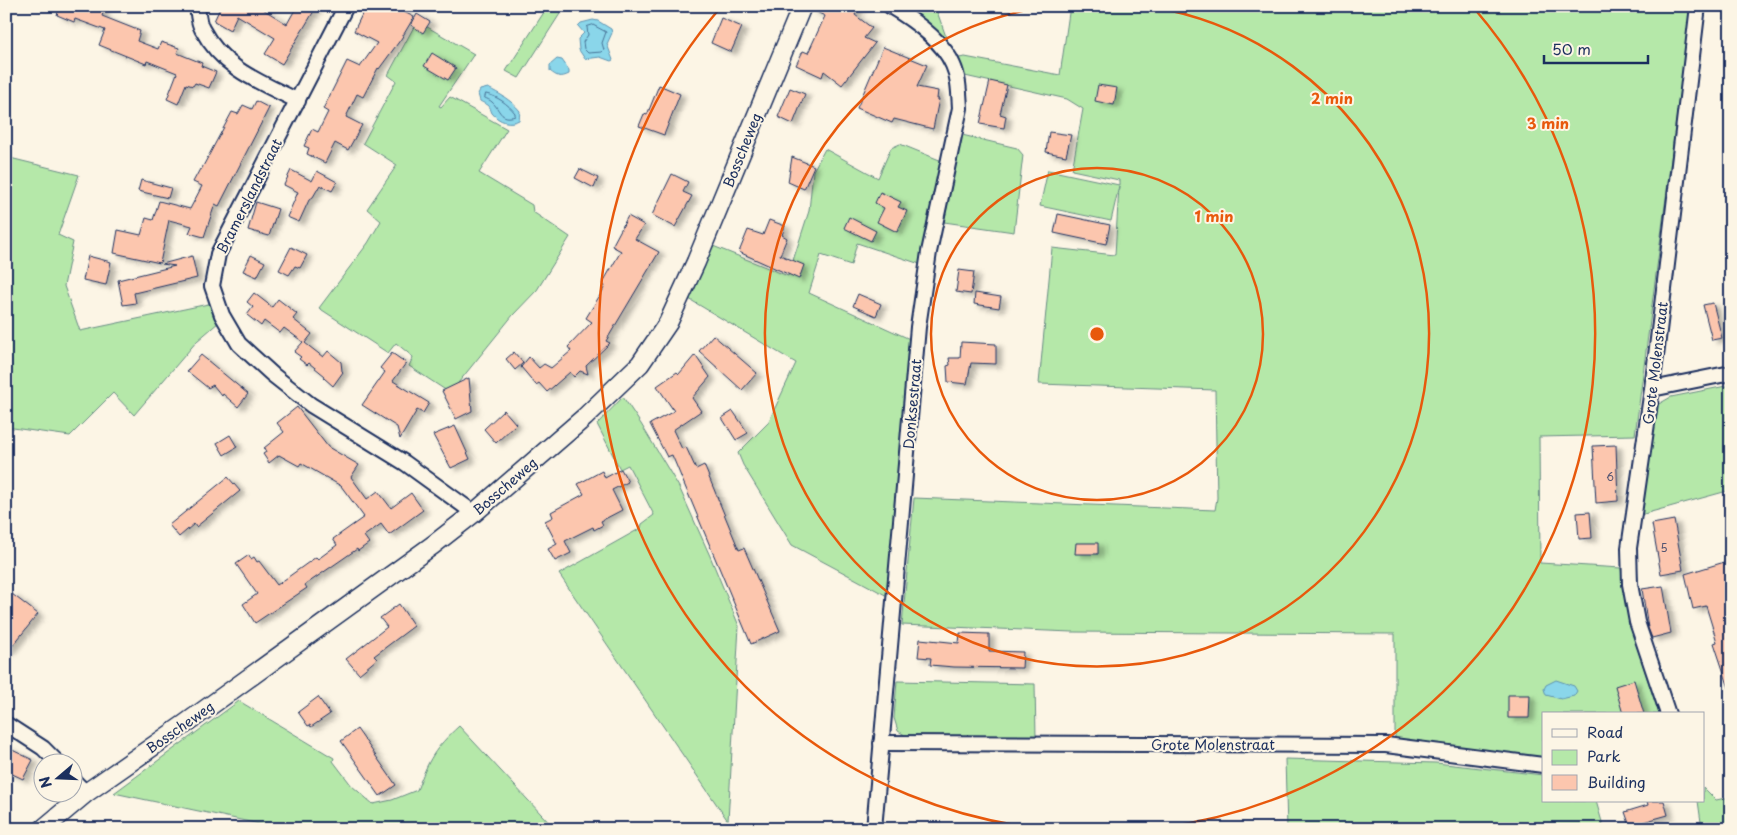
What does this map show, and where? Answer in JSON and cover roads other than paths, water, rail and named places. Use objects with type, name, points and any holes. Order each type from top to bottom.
[{"type":"street","points":[[197,6],[201,27],[226,61],[241,73],[298,101]]},
{"type":"street","name":"Bramerslandstraat","points":[[346,6],[218,254],[212,286],[222,314],[239,344],[281,381],[311,405],[405,462],[474,513]]},
{"type":"street","name":"Bosscheweg","points":[[43,829],[86,794],[433,545],[474,513],[585,417],[640,364],[668,323],[696,262],[802,6]]},
{"type":"street","name":"Grote Molenstraat","points":[[1667,712],[1637,622],[1630,584],[1629,548],[1652,390],[1698,6]]},
{"type":"street","name":"Donksestraat","points":[[874,829],[918,327],[929,252],[960,108],[958,83],[953,64],[943,47],[893,7]]},
{"type":"street","points":[[1652,390],[1731,373]]},
{"type":"street","points":[[6,724],[48,752]]},
{"type":"street","name":"Grote Molenstraat","points":[[882,743],[1386,745],[1542,765]]},
{"type":"street","points":[[82,790],[86,794]]},
{"type":"water","points":[[593,20],[611,29],[612,33],[607,44],[613,60],[611,61],[600,57],[585,59],[579,50],[578,39],[584,33],[578,26],[581,23]]},
{"type":"water","points":[[557,59],[562,60],[569,70],[569,74],[559,76],[550,71],[550,65]]},
{"type":"water","points":[[488,88],[517,107],[520,111],[519,120],[508,122],[501,120],[492,113],[488,105],[480,101],[478,94],[480,90]]},
{"type":"water","points":[[1556,680],[1574,686],[1577,691],[1574,696],[1561,699],[1546,695],[1544,689],[1546,685]]}]
